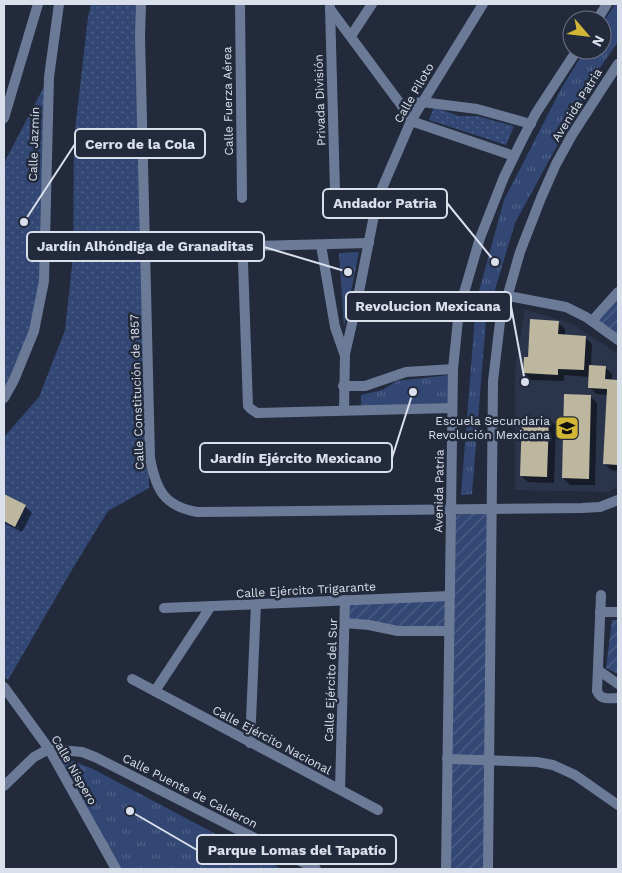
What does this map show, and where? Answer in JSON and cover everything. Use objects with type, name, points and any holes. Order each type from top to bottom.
[{"type":"street","points":[[4,118],[38,4]]},
{"type":"street","name":"Calle Jazmín","points":[[4,398],[14,380],[34,331],[44,281],[48,76],[59,4]]},
{"type":"street","name":"Calle Constitución de 1857","points":[[141,4],[140,36],[150,458],[154,479],[168,502],[183,509],[197,512],[600,507],[618,500]]},
{"type":"street","name":"Calle Fuerza Aérea","points":[[240,4],[242,198]]},
{"type":"street","points":[[351,36],[372,4]]},
{"type":"street","name":"Calle Piloto","points":[[344,354],[358,302],[377,200],[411,121],[483,4]]},
{"type":"street","points":[[330,6],[411,121],[514,156]]},
{"type":"street","name":"Privada División","points":[[330,6],[335,190]]},
{"type":"street","name":"Avenida Patria","points":[[446,869],[452,408],[453,369],[459,310],[480,238],[514,156],[530,124],[571,60]]},
{"type":"street","name":"Avenida Patria","points":[[488,869],[492,380],[500,322],[520,252],[540,198],[572,135],[618,64]]},
{"type":"street","points":[[402,106],[422,102],[478,109],[530,124]]},
{"type":"street","points":[[321,244],[335,327],[344,354],[344,410]]},
{"type":"street","points":[[369,244],[255,246],[246,250],[244,262],[248,402],[251,409],[257,412],[452,408]]},
{"type":"street","points":[[592,322],[618,292]]},
{"type":"street","points":[[508,296],[566,306],[618,340]]},
{"type":"street","points":[[343,386],[365,386],[406,372],[453,369]]},
{"type":"street","points":[[601,595],[597,691],[599,696],[604,698],[618,698]]},
{"type":"street","name":"Calle Ejército Trigarante","points":[[164,608],[450,596]]},
{"type":"street","name":"Calle Ejército del Sur","points":[[340,789],[345,600]]},
{"type":"street","points":[[250,743],[256,604]]},
{"type":"street","points":[[154,691],[211,606]]},
{"type":"street","points":[[600,612],[618,612]]},
{"type":"street","points":[[345,624],[369,625],[398,631],[449,631]]},
{"type":"street","points":[[598,670],[618,684]]},
{"type":"street","name":"Calle Ejército Nacional","points":[[132,679],[378,810]]},
{"type":"street","name":"Calle Níspero","points":[[4,687],[49,749],[116,869]]},
{"type":"street","points":[[4,786],[34,757],[49,749]]},
{"type":"street","name":"Calle Puente de Calderon","points":[[49,749],[82,752],[95,757],[316,869]]},
{"type":"street","points":[[447,759],[537,762],[553,766],[575,775],[618,805]]},
{"type":"shaded area","name":"Escuela Secundaria Revolución Mexicana","points":[[525,309],[572,324],[618,354],[618,486],[609,492],[515,490],[515,371]]},
{"type":"green space","points":[[91,4],[141,4],[149,488],[108,511],[8,680],[4,677],[4,437],[39,397],[65,330],[73,256],[74,139]]},
{"type":"green space","points":[[615,4],[618,4],[618,42],[612,51],[612,10]]},
{"type":"green space","points":[[579,60],[605,60],[515,223],[486,320],[472,494],[461,495],[476,302],[504,200],[562,87]]},
{"type":"green space","points":[[49,77],[44,281],[34,331],[4,395],[4,163]]},
{"type":"green space","points":[[434,107],[459,116],[477,116],[514,126],[506,145],[429,120]]},
{"type":"green space","points":[[359,252],[344,327],[339,253]]},
{"type":"green space","points":[[618,292],[618,340],[594,323]]},
{"type":"green space","points":[[449,375],[449,403],[361,406],[361,395],[382,390],[397,381]]},
{"type":"green space","points":[[491,513],[489,756],[447,759],[455,515]]},
{"type":"green space","points":[[450,596],[449,631],[345,623],[345,600]]},
{"type":"green space","points":[[612,620],[618,620],[618,674],[606,668]]},
{"type":"green space","points":[[60,760],[73,761],[93,769],[282,869],[120,869]]},
{"type":"green space","points":[[451,764],[489,765],[488,869],[447,869]]},
{"type":"building","points":[[530,319],[559,321],[558,334],[586,336],[584,370],[558,369],[558,375],[523,373],[524,357],[528,357]]},
{"type":"building","points":[[589,365],[606,366],[605,379],[618,380],[618,465],[603,464],[607,389],[588,388]]},
{"type":"building","points":[[564,394],[591,395],[589,479],[562,478]]},
{"type":"building","points":[[522,417],[549,418],[547,477],[520,476]]},
{"type":"building","points":[[4,494],[26,505],[15,527],[4,521]]},
{"type":"place","name":"Cerro de la Cola","points":[[24,222]]},
{"type":"place","name":"Andador Patria","points":[[495,262]]},
{"type":"place","name":"Jardín Alhóndiga de Granaditas","points":[[348,272]]},
{"type":"place","name":"Revolucion Mexicana","points":[[525,382]]},
{"type":"place","name":"Jardín Ejército Mexicano","points":[[413,392]]},
{"type":"place","name":"Escuela Secundaria Revolución Mexicana","points":[[567,428]]},
{"type":"place","name":"Parque Lomas del Tapatío","points":[[130,811]]}]
